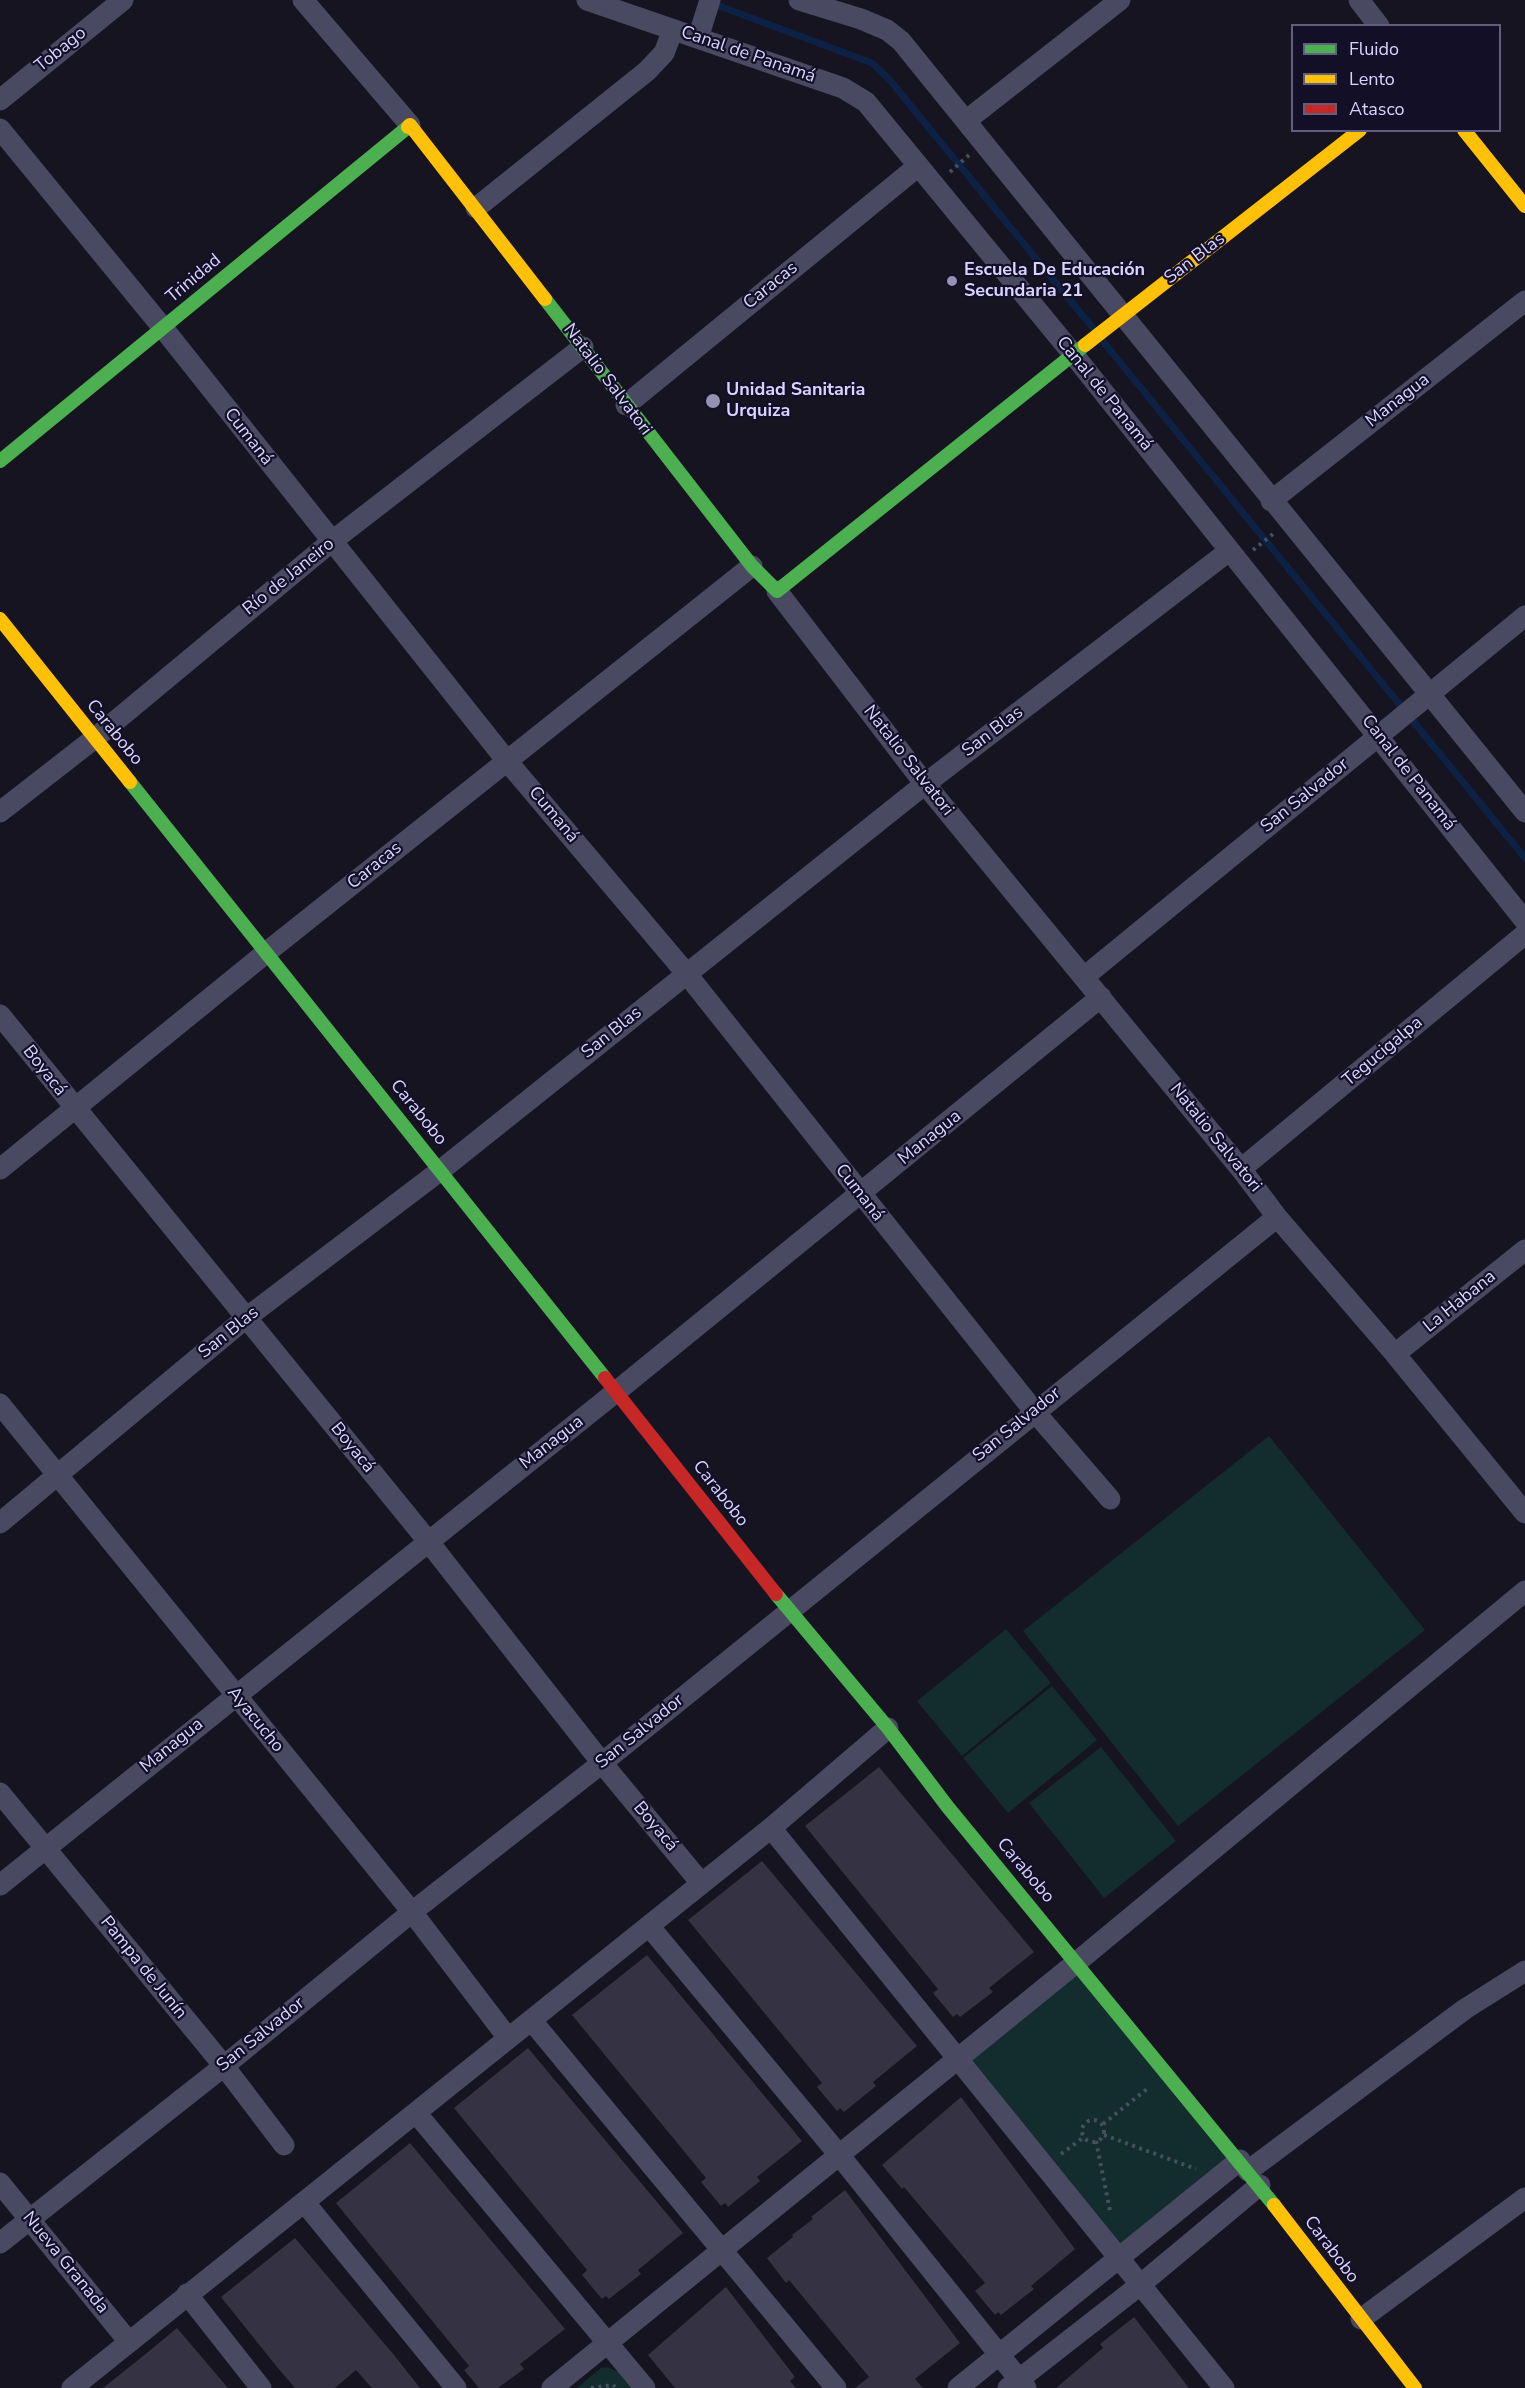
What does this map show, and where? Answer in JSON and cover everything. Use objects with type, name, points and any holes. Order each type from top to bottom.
[{"type":"street","name":"Tobago","points":[[0,100],[123,0]]},
{"type":"street","name":"Natalio Salvatori","points":[[303,0],[410,125],[476,208],[626,405],[752,566],[777,591],[925,784],[1241,1169],[1277,1217],[1395,1354],[1525,1513]]},
{"type":"street","name":"Canal de Panamá","points":[[586,0],[854,92],[866,102],[934,187],[1079,349],[1234,557],[1525,921]]},
{"type":"street","points":[[698,38],[710,0]]},
{"type":"street","points":[[799,0],[865,9],[901,41],[967,120],[1117,320],[1288,521],[1525,812]]},
{"type":"street","points":[[967,120],[1120,0]]},
{"type":"street","points":[[1359,0],[1377,24]]},
{"type":"street","points":[[476,208],[647,71],[664,53],[673,30]]},
{"type":"street","name":"Trinidad","points":[[0,461],[410,125]]},
{"type":"street","name":"Cumaná","points":[[0,129],[163,328],[507,760],[686,973],[1034,1411],[1110,1499]]},
{"type":"street","name":"San Blas","points":[[777,591],[1079,349],[1357,132]]},
{"type":"street","points":[[1466,132],[1525,206]]},
{"type":"street","name":"Caracas","points":[[626,405],[917,166]]},
{"type":"street","name":"Managua","points":[[1271,501],[1525,301]]},
{"type":"street","name":"Río de Janeiro","points":[[0,812],[95,738],[332,542],[583,347]]},
{"type":"street","name":"San Blas","points":[[0,1523],[246,1318],[441,1170],[925,784],[1234,557]]},
{"type":"street","name":"Caracas","points":[[0,1169],[267,952],[752,566]]},
{"type":"street","name":"San Salvador","points":[[1084,977],[1525,616]]},
{"type":"street","name":"Carabobo","points":[[0,619],[617,1391],[789,1611],[888,1728],[948,1806],[1077,1962],[1165,2074],[1249,2172],[1414,2388]]},
{"type":"street","name":"Tegucigalpa","points":[[1241,1169],[1525,934]]},
{"type":"street","name":"Managua","points":[[0,1886],[235,1695],[617,1391],[1101,997]]},
{"type":"street","name":"Boyacá","points":[[0,1015],[74,1109],[428,1541],[602,1763],[701,1883]]},
{"type":"street","name":"San Salvador","points":[[0,2243],[224,2066],[412,1912],[602,1763],[1034,1411],[1277,1217]]},
{"type":"street","name":"La Habana","points":[[1395,1354],[1525,1250]]},
{"type":"street","name":"Ayacucho","points":[[0,1404],[412,1912],[508,2038]]},
{"type":"street","points":[[552,2388],[1077,1962],[1525,1591]]},
{"type":"street","points":[[72,2388],[417,2114],[508,2038],[771,1828],[888,1728]]},
{"type":"street","name":"Pampa de Junín","points":[[0,1793],[224,2066],[284,2145]]},
{"type":"street","points":[[771,1828],[1224,2388]]},
{"type":"street","points":[[649,1926],[840,2156],[999,2356],[1017,2385],[1140,2285],[1249,2172],[1465,2009],[1525,1971]]},
{"type":"street","points":[[532,2021],[836,2388]]},
{"type":"street","points":[[417,2114],[645,2388]]},
{"type":"street","points":[[958,2388],[1219,2178],[1249,2172]]},
{"type":"street","name":"Nueva Granada","points":[[0,2183],[129,2342]]},
{"type":"street","points":[[1361,2319],[1525,2198]]},
{"type":"street","points":[[305,2203],[456,2388]]},
{"type":"street","points":[[187,2295],[261,2388]]},
{"type":"path","points":[[934,187],[983,143]]},
{"type":"path","points":[[1234,557],[1288,521]]},
{"type":"path","points":[[1103,2124],[1165,2074]]},
{"type":"path","points":[[1103,2124],[1094,2119],[1087,2121],[1083,2128],[1084,2137],[1088,2141],[1096,2141],[1104,2134]]},
{"type":"path","points":[[1103,2124],[1104,2134]]},
{"type":"path","points":[[1104,2134],[1219,2178]]},
{"type":"path","points":[[1044,2168],[1084,2137]]},
{"type":"path","points":[[1096,2141],[1112,2223]]},
{"type":"path","points":[[591,2388],[613,2385],[615,2388]]},
{"type":"green space","points":[[1269,1436],[1425,1630],[1178,1826],[1023,1631]]},
{"type":"green space","points":[[1006,1629],[1051,1683],[962,1756],[917,1701]]},
{"type":"green space","points":[[1052,1686],[1097,1740],[1008,1813],[963,1758]]},
{"type":"green space","points":[[1101,1747],[1176,1841],[1104,1898],[1029,1803]]},
{"type":"green space","points":[[1077,1962],[1240,2160],[1119,2258],[956,2059]]},
{"type":"green space","points":[[608,2367],[620,2373],[632,2388],[577,2388],[601,2368]]},
{"type":"building","points":[[879,1767],[1034,1952],[989,1988],[993,1992],[960,2017],[957,2014],[953,2017],[933,1993],[938,1989],[805,1826]]},
{"type":"building","points":[[762,1861],[917,2046],[873,2082],[876,2086],[844,2112],[840,2108],[837,2111],[817,2087],[822,2083],[688,1920]]},
{"type":"building","points":[[647,1955],[802,2141],[757,2177],[760,2181],[728,2207],[725,2203],[721,2206],[701,2182],[706,2178],[572,2015]]},
{"type":"building","points":[[528,2048],[683,2233],[638,2270],[641,2274],[609,2299],[606,2296],[602,2299],[582,2275],[587,2270],[454,2108]]},
{"type":"building","points":[[961,2097],[1075,2249],[1031,2286],[1034,2289],[1001,2315],[998,2312],[995,2315],[975,2291],[985,2283],[904,2187],[902,2189],[882,2165]]},
{"type":"building","points":[[410,2143],[565,2329],[520,2364],[524,2369],[498,2388],[479,2388],[464,2370],[469,2366],[336,2203]]},
{"type":"building","points":[[845,2190],[960,2343],[915,2379],[923,2388],[855,2388],[869,2377],[789,2280],[786,2283],[767,2258],[813,2219],[811,2217]]},
{"type":"building","points":[[295,2238],[420,2388],[372,2388],[356,2370],[335,2388],[295,2388],[277,2367],[221,2297]]},
{"type":"building","points":[[726,2287],[795,2377],[790,2381],[796,2388],[675,2388],[648,2355]]},
{"type":"building","points":[[1134,2317],[1189,2388],[1056,2388],[1103,2348],[1100,2344]]},
{"type":"building","points":[[177,2328],[228,2388],[103,2388],[148,2352]]},
{"type":"waterway","points":[[711,3],[872,63],[888,78],[1093,328]]},
{"type":"waterway","points":[[1101,339],[1525,858]]},
{"type":"traffic: fast","points":[[0,461],[408,127]]},
{"type":"traffic: fast","points":[[545,299],[752,566],[777,591],[1085,345]]},
{"type":"traffic: fast","points":[[130,782],[605,1378]]},
{"type":"traffic: fast","points":[[776,1594],[888,1728],[947,1806],[1274,2205]]},
{"type":"traffic: slow","points":[[408,127],[410,125],[545,299]]},
{"type":"traffic: slow","points":[[1085,345],[1357,132]]},
{"type":"traffic: slow","points":[[1466,132],[1525,206]]},
{"type":"traffic: slow","points":[[0,619],[130,782]]},
{"type":"traffic: slow","points":[[1274,2205],[1415,2388]]},
{"type":"traffic: jam","points":[[605,1378],[776,1594]]},
{"type":"place","name":"Escuela De Educación Secundaria 21","points":[[952,281]]},
{"type":"place","name":"Unidad Sanitaria Urquiza","points":[[713,401]]}]
